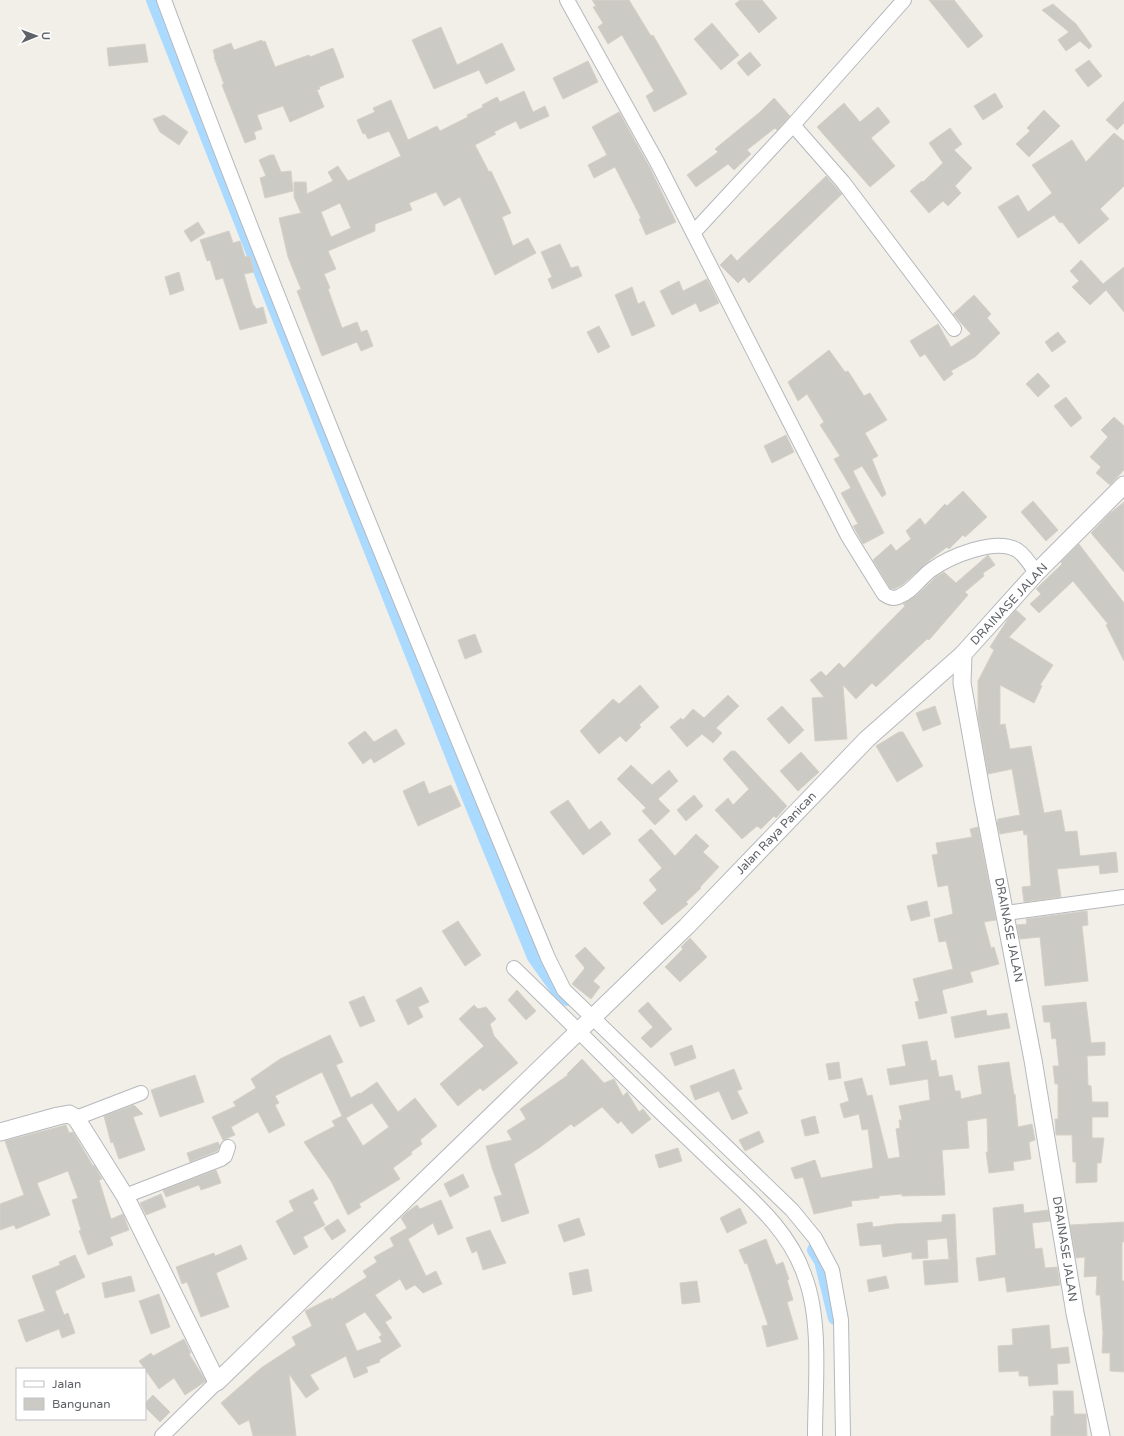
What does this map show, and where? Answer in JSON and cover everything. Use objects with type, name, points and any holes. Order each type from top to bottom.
[{"type":"street","points":[[164,0],[206,114],[354,486],[548,958],[564,990],[593,1016],[792,1210],[816,1238],[832,1270],[841,1320],[843,1436]]},
{"type":"street","points":[[567,0],[694,232],[848,536],[884,594],[888,597],[895,598],[902,595],[930,571],[954,558],[978,549],[1001,546],[1012,547],[1022,554],[1036,573]]},
{"type":"street","points":[[694,232],[793,125],[904,0]]},
{"type":"street","points":[[793,125],[843,182],[954,329]]},
{"type":"street","name":"DRAINASE JALAN","points":[[1101,1436],[1076,1313],[1054,1180],[1006,913],[983,801],[962,683],[963,654],[1036,573],[1124,485]]},
{"type":"street","name":"Jalan Raya Panican","points":[[216,1382],[593,1016],[688,926],[867,739],[963,654]]},
{"type":"street","points":[[1006,913],[1124,897]]},
{"type":"street","points":[[514,968],[579,1030],[654,1106],[751,1198],[781,1230],[793,1249],[805,1276],[813,1302],[815,1351],[815,1436]]},
{"type":"street","points":[[76,1118],[142,1094]]},
{"type":"street","points":[[0,1132],[69,1114],[76,1118],[125,1196],[216,1382],[162,1436]]},
{"type":"street","points":[[125,1196],[221,1159],[225,1156],[228,1147]]},
{"type":"building","points":[[592,0],[629,0],[651,36],[653,35],[687,94],[654,112],[646,96],[654,91],[622,35],[608,44],[598,27],[603,23],[593,7],[596,6]]},
{"type":"building","points":[[740,0],[762,0],[777,18],[759,33],[735,4]]},
{"type":"building","points":[[929,0],[954,0],[983,36],[968,48]]},
{"type":"building","points":[[1053,4],[1076,24],[1092,46],[1089,49],[1080,41],[1066,51],[1058,40],[1069,32],[1042,10]]},
{"type":"building","points":[[712,23],[739,55],[721,70],[694,39]]},
{"type":"building","points":[[441,27],[457,65],[502,43],[515,70],[486,84],[479,70],[434,89],[412,40]]},
{"type":"building","points":[[262,40],[262,42],[265,41],[275,67],[309,55],[310,57],[333,48],[344,77],[319,87],[320,89],[317,90],[324,107],[290,122],[283,106],[257,115],[262,129],[254,132],[256,139],[245,143],[222,85],[224,84],[214,57],[213,50],[231,43],[234,50]]},
{"type":"building","points":[[145,44],[148,62],[109,66],[107,48]]},
{"type":"building","points":[[750,52],[761,65],[748,76],[737,63]]},
{"type":"building","points":[[1089,60],[1102,76],[1088,87],[1075,70]]},
{"type":"building","points":[[588,61],[598,82],[563,99],[553,78]]},
{"type":"building","points":[[524,91],[533,112],[545,106],[549,116],[520,129],[516,121],[494,132],[496,134],[475,145],[489,172],[491,171],[511,213],[502,217],[513,246],[528,238],[536,253],[495,275],[460,197],[444,206],[436,192],[409,203],[412,210],[375,224],[375,231],[328,251],[336,269],[324,274],[330,288],[328,289],[342,328],[357,322],[361,332],[367,330],[373,346],[361,351],[357,342],[322,356],[297,291],[301,289],[288,257],[279,218],[301,213],[294,197],[294,182],[306,182],[307,194],[333,181],[328,172],[338,166],[348,181],[401,156],[389,131],[368,139],[365,133],[363,134],[357,120],[375,112],[373,108],[391,100],[408,140],[437,126],[440,131],[468,117],[467,115],[483,107],[482,105],[497,97],[500,102]],"holes":[[[340,203],[351,228],[331,237],[321,212]]]},
{"type":"building","points":[[995,93],[1003,107],[983,120],[974,106]]},
{"type":"building","points":[[774,98],[790,116],[777,130],[775,128],[747,150],[751,154],[734,170],[728,164],[696,187],[687,175],[718,152],[715,149],[760,112]]},
{"type":"building","points":[[1124,101],[1124,123],[1117,130],[1106,120]]},
{"type":"building","points":[[844,103],[860,122],[878,107],[890,122],[871,138],[895,166],[870,187],[817,127]]},
{"type":"building","points":[[1044,110],[1060,126],[1029,157],[1016,144],[1030,131],[1027,128]]},
{"type":"building","points":[[619,112],[650,168],[676,222],[646,235],[639,219],[641,218],[615,167],[594,178],[588,165],[607,155],[592,127]]},
{"type":"building","points":[[164,115],[188,132],[179,145],[160,132],[153,119]]},
{"type":"building","points":[[950,128],[962,144],[954,150],[972,168],[955,186],[961,193],[948,206],[943,201],[929,213],[910,191],[922,181],[923,182],[943,163],[929,143]]},
{"type":"building","points":[[1114,133],[1124,141],[1124,186],[1100,209],[1109,219],[1079,244],[1062,222],[1060,223],[1054,215],[1018,238],[998,207],[1018,195],[1028,212],[1052,193],[1032,165],[1072,140],[1086,162]]},
{"type":"building","points":[[270,155],[274,155],[281,172],[291,171],[293,191],[265,198],[260,178],[266,176],[259,160]]},
{"type":"building","points":[[826,176],[842,194],[749,283],[744,277],[738,283],[720,265],[731,254],[737,261]]},
{"type":"building","points":[[198,222],[205,233],[191,242],[184,231]]},
{"type":"building","points":[[229,231],[233,243],[240,241],[245,257],[250,256],[254,272],[244,274],[253,305],[256,309],[263,307],[267,323],[240,330],[223,278],[216,280],[210,260],[207,261],[200,240]]},
{"type":"building","points":[[560,244],[571,268],[578,266],[582,276],[552,289],[548,279],[552,277],[541,252]]},
{"type":"building","points":[[1081,260],[1103,284],[1124,267],[1124,312],[1106,290],[1090,305],[1072,287],[1079,281],[1070,271]]},
{"type":"building","points":[[179,272],[184,290],[170,295],[165,277]]},
{"type":"building","points":[[707,279],[719,303],[700,312],[696,303],[672,315],[660,291],[679,281],[683,291]]},
{"type":"building","points":[[632,287],[638,304],[644,301],[655,326],[632,336],[615,295]]},
{"type":"building","points":[[974,295],[991,314],[987,318],[1000,333],[975,357],[951,371],[953,374],[944,381],[925,354],[920,357],[910,341],[938,324],[951,347],[971,334],[953,314]]},
{"type":"building","points":[[599,326],[610,347],[598,353],[587,332]]},
{"type":"building","points":[[1058,332],[1066,342],[1052,352],[1045,342]]},
{"type":"building","points":[[829,350],[845,372],[848,371],[864,396],[870,393],[887,420],[865,433],[878,456],[872,459],[886,494],[882,497],[862,466],[853,471],[884,533],[863,544],[853,526],[858,524],[841,493],[851,488],[834,459],[840,456],[820,425],[824,422],[807,394],[798,401],[788,382]]},
{"type":"building","points":[[1038,373],[1050,386],[1038,397],[1026,384]]},
{"type":"building","points":[[1066,397],[1082,418],[1071,427],[1054,406]]},
{"type":"building","points":[[1114,417],[1124,426],[1124,470],[1110,485],[1096,473],[1101,467],[1090,457],[1108,437],[1101,430]]},
{"type":"building","points":[[786,435],[794,452],[772,463],[764,446]]},
{"type":"building","points":[[963,491],[987,517],[965,537],[963,535],[949,549],[947,547],[931,559],[902,585],[894,589],[890,588],[873,560],[891,544],[896,551],[911,539],[906,531],[920,518],[925,525],[945,504],[947,506]]},
{"type":"building","points":[[1033,501],[1058,530],[1046,541],[1021,512]]},
{"type":"building","points":[[1124,502],[1124,572],[1091,533],[1109,514]]},
{"type":"building","points":[[1079,544],[1124,603],[1124,661],[1106,625],[1108,624],[1073,581],[1039,613],[1030,604],[1041,594],[1036,589],[1062,564],[1061,562]]},
{"type":"building","points":[[988,555],[995,565],[983,573],[984,576],[965,592],[968,595],[929,640],[927,639],[876,687],[872,683],[856,699],[843,685],[847,739],[815,741],[812,698],[824,697],[810,680],[821,671],[826,676],[839,663],[844,668],[905,606],[903,604],[917,595],[936,577],[944,572],[956,583]]},
{"type":"building","points":[[1016,610],[1026,619],[1009,637],[1053,665],[1040,685],[1042,686],[1034,703],[1000,685],[1000,725],[1005,724],[1010,749],[1031,746],[1044,813],[1061,810],[1065,832],[1077,831],[1080,856],[1116,852],[1118,872],[1100,874],[1099,865],[1057,869],[1061,897],[1024,902],[1022,887],[1031,886],[1027,834],[1024,835],[1023,830],[1000,834],[997,823],[998,819],[1020,815],[1012,769],[988,774],[978,716],[978,681],[994,650],[990,647],[1008,619]]},
{"type":"building","points":[[475,634],[482,652],[465,659],[458,640]]},
{"type":"building","points":[[640,685],[659,707],[639,725],[641,727],[626,742],[620,736],[599,754],[580,731],[613,699],[619,704]]},
{"type":"building","points":[[728,695],[739,706],[716,728],[722,733],[713,743],[702,734],[687,747],[670,727],[681,718],[683,720],[693,709],[704,718]]},
{"type":"building","points":[[782,706],[804,730],[789,744],[767,719]]},
{"type":"building","points":[[935,706],[941,724],[923,731],[916,713]]},
{"type":"building","points":[[396,729],[405,744],[374,763],[371,758],[363,764],[348,743],[365,731],[374,742]]},
{"type":"building","points":[[899,732],[903,732],[923,766],[897,782],[876,746]]},
{"type":"building","points":[[731,751],[735,751],[787,806],[776,818],[774,816],[761,829],[757,826],[742,839],[715,810],[728,798],[733,805],[749,789],[723,759]]},
{"type":"building","points":[[801,752],[819,772],[798,791],[780,771]]},
{"type":"building","points":[[631,765],[652,785],[669,770],[678,781],[658,799],[670,811],[655,825],[642,811],[646,808],[617,779]]},
{"type":"building","points":[[424,781],[429,794],[451,785],[461,806],[418,826],[403,791]]},
{"type":"building","points":[[694,795],[703,806],[686,821],[677,810]]},
{"type":"building","points":[[568,800],[589,830],[601,821],[611,834],[583,855],[550,812]]},
{"type":"building","points":[[978,827],[996,920],[984,922],[991,948],[994,947],[999,964],[970,972],[973,982],[942,990],[947,1013],[919,1019],[915,1002],[919,1001],[913,979],[953,969],[946,941],[939,942],[934,919],[953,914],[948,885],[938,887],[932,855],[938,854],[936,843],[972,837],[970,829]]},
{"type":"building","points":[[651,829],[675,856],[696,834],[709,846],[703,852],[719,867],[700,887],[701,888],[686,902],[688,904],[662,925],[643,903],[657,890],[649,880],[662,868],[638,840]]},
{"type":"building","points":[[927,901],[930,916],[911,921],[907,906]]},
{"type":"building","points":[[1087,911],[1088,925],[1082,926],[1088,981],[1045,986],[1040,937],[1020,939],[1017,925],[1027,924],[1026,919]]},
{"type":"building","points":[[458,921],[481,955],[465,966],[442,931]]},
{"type":"building","points":[[690,938],[707,957],[680,982],[665,967],[683,949],[681,947]]},
{"type":"building","points":[[585,947],[605,968],[593,981],[600,987],[591,999],[572,984],[585,968],[575,956]]},
{"type":"building","points":[[421,987],[429,1002],[418,1007],[423,1017],[408,1025],[396,1000]]},
{"type":"building","points":[[517,990],[536,1011],[526,1020],[508,1000]]},
{"type":"building","points":[[364,996],[375,1021],[360,1027],[349,1002]]},
{"type":"building","points":[[648,1002],[672,1029],[651,1048],[641,1038],[653,1027],[638,1011]]},
{"type":"building","points":[[1086,1002],[1091,1043],[1105,1042],[1105,1055],[1087,1056],[1088,1085],[1091,1086],[1092,1102],[1108,1102],[1108,1117],[1092,1117],[1092,1138],[1104,1138],[1101,1163],[1097,1163],[1097,1182],[1076,1183],[1076,1162],[1073,1162],[1072,1135],[1056,1135],[1055,1119],[1058,1119],[1058,1084],[1055,1084],[1053,1066],[1059,1066],[1056,1038],[1052,1039],[1050,1022],[1044,1022],[1042,1006]]},
{"type":"building","points":[[474,1005],[478,1009],[486,1007],[496,1019],[490,1024],[494,1036],[518,1063],[483,1091],[480,1088],[458,1106],[440,1084],[484,1046],[459,1019]]},
{"type":"building","points":[[986,1010],[987,1016],[1007,1013],[1010,1028],[955,1038],[951,1017]]},
{"type":"building","points":[[330,1035],[343,1062],[336,1065],[351,1098],[359,1093],[360,1094],[377,1082],[398,1112],[415,1098],[437,1126],[420,1140],[422,1144],[411,1152],[412,1154],[393,1168],[400,1179],[359,1204],[361,1207],[348,1215],[331,1181],[304,1142],[335,1126],[332,1121],[342,1116],[322,1072],[275,1096],[279,1103],[275,1105],[285,1125],[269,1133],[258,1112],[231,1127],[235,1135],[223,1140],[212,1117],[236,1106],[233,1102],[256,1088],[251,1079],[280,1059]],"holes":[[[372,1103],[389,1127],[363,1146],[346,1118]]]},
{"type":"building","points":[[927,1041],[931,1061],[936,1060],[939,1077],[952,1075],[955,1091],[960,1091],[961,1099],[982,1094],[978,1066],[1009,1062],[1014,1095],[1015,1094],[1018,1127],[1032,1124],[1035,1140],[1029,1142],[1031,1159],[1013,1162],[1014,1170],[989,1173],[986,1152],[988,1152],[987,1118],[967,1121],[969,1148],[942,1150],[945,1195],[902,1196],[902,1194],[879,1196],[879,1198],[851,1201],[852,1206],[814,1214],[803,1177],[795,1179],[791,1168],[815,1160],[821,1178],[873,1168],[868,1129],[862,1130],[859,1114],[844,1118],[840,1104],[849,1101],[844,1082],[862,1078],[867,1096],[872,1095],[888,1159],[900,1157],[896,1129],[900,1128],[899,1120],[902,1120],[899,1106],[930,1100],[928,1079],[890,1085],[887,1069],[906,1066],[902,1045]]},
{"type":"building","points":[[692,1045],[696,1058],[675,1066],[670,1053]]},
{"type":"building","points":[[582,1059],[604,1083],[614,1079],[623,1096],[627,1092],[639,1112],[643,1109],[651,1119],[632,1134],[621,1121],[618,1124],[602,1107],[574,1127],[571,1124],[539,1148],[514,1164],[529,1213],[502,1222],[494,1197],[502,1195],[486,1146],[512,1140],[507,1131],[526,1119],[520,1109],[568,1075],[567,1074]]},
{"type":"building","points":[[839,1062],[841,1078],[829,1080],[826,1064]]},
{"type":"building","points":[[734,1069],[742,1089],[737,1091],[748,1113],[732,1120],[719,1091],[695,1100],[690,1086]]},
{"type":"building","points":[[195,1075],[204,1102],[160,1117],[151,1090]]},
{"type":"building","points":[[134,1105],[143,1114],[133,1117],[145,1150],[119,1159],[113,1142],[111,1143],[104,1116]]},
{"type":"building","points":[[815,1116],[819,1133],[805,1136],[801,1120]]},
{"type":"building","points":[[66,1125],[69,1133],[73,1132],[102,1179],[99,1180],[111,1219],[123,1214],[129,1230],[110,1237],[113,1245],[88,1255],[79,1231],[81,1230],[72,1200],[78,1198],[68,1171],[37,1183],[50,1215],[16,1229],[14,1225],[0,1230],[0,1204],[24,1195],[5,1141]]},
{"type":"building","points":[[759,1131],[764,1142],[745,1151],[739,1140]]},
{"type":"building","points":[[218,1142],[220,1146],[217,1151],[190,1162],[187,1153]]},
{"type":"building","points":[[678,1148],[682,1161],[659,1168],[655,1155]]},
{"type":"building","points":[[216,1170],[221,1183],[201,1190],[199,1185],[166,1197],[163,1190]]},
{"type":"building","points":[[463,1174],[469,1187],[450,1197],[444,1184]]},
{"type":"building","points":[[313,1189],[318,1199],[313,1202],[325,1225],[303,1237],[308,1247],[294,1255],[276,1221],[294,1211],[289,1201]]},
{"type":"building","points":[[161,1194],[166,1207],[146,1215],[140,1203]]},
{"type":"building","points":[[441,1200],[453,1228],[438,1235],[433,1223],[408,1239],[426,1276],[436,1271],[442,1284],[423,1293],[415,1285],[406,1290],[400,1279],[375,1295],[392,1318],[385,1322],[401,1346],[379,1360],[380,1362],[366,1367],[368,1372],[354,1378],[346,1356],[310,1375],[319,1389],[306,1398],[289,1374],[296,1436],[253,1436],[249,1420],[239,1425],[221,1403],[261,1368],[296,1345],[292,1337],[312,1326],[305,1311],[331,1298],[331,1300],[367,1277],[363,1271],[377,1262],[374,1257],[394,1246],[390,1238],[407,1228],[401,1218],[417,1205],[420,1209]],"holes":[[[365,1312],[382,1335],[379,1337],[382,1342],[357,1351],[345,1324]]]},
{"type":"building","points":[[1023,1204],[1024,1213],[1048,1210],[1050,1221],[1032,1223],[1035,1249],[1042,1248],[1045,1268],[1057,1267],[1060,1285],[1007,1292],[1005,1277],[979,1281],[976,1258],[996,1255],[993,1208]]},
{"type":"building","points":[[740,1208],[747,1223],[727,1233],[720,1218]]},
{"type":"building","points":[[955,1214],[958,1282],[925,1285],[923,1261],[951,1259],[949,1259],[947,1238],[927,1240],[928,1258],[912,1259],[912,1252],[883,1257],[881,1244],[860,1246],[857,1224],[872,1222],[873,1227],[895,1224],[942,1222],[942,1215]]},
{"type":"building","points":[[579,1218],[585,1235],[564,1242],[558,1225]]},
{"type":"building","points":[[338,1219],[346,1231],[332,1240],[324,1228]]},
{"type":"building","points":[[1124,1222],[1124,1242],[1122,1242],[1122,1281],[1124,1281],[1124,1372],[1110,1371],[1110,1353],[1102,1353],[1103,1333],[1100,1295],[1096,1295],[1097,1276],[1084,1277],[1085,1257],[1076,1258],[1070,1225]]},
{"type":"building","points":[[490,1230],[506,1263],[483,1270],[477,1251],[472,1253],[466,1238]]},
{"type":"building","points":[[766,1239],[776,1265],[783,1262],[789,1279],[787,1280],[793,1300],[787,1302],[798,1339],[767,1347],[762,1326],[768,1325],[747,1263],[745,1264],[739,1250]]},
{"type":"building","points":[[241,1245],[247,1259],[216,1273],[229,1307],[201,1317],[187,1282],[182,1284],[176,1267],[214,1253],[215,1256]]},
{"type":"building","points":[[75,1255],[85,1277],[55,1291],[64,1315],[68,1313],[75,1333],[62,1338],[59,1329],[26,1342],[18,1320],[45,1311],[32,1276],[60,1265],[59,1262]]},
{"type":"building","points":[[588,1269],[592,1291],[573,1295],[569,1273]]},
{"type":"building","points":[[131,1276],[135,1291],[105,1298],[102,1283]]},
{"type":"building","points":[[886,1276],[889,1288],[869,1292],[867,1280]]},
{"type":"building","points":[[697,1281],[700,1302],[682,1304],[680,1283]]},
{"type":"building","points":[[159,1294],[170,1327],[151,1334],[139,1301]]},
{"type":"building","points":[[1049,1325],[1051,1349],[1068,1347],[1070,1363],[1057,1364],[1058,1384],[1029,1386],[1028,1376],[1019,1376],[1019,1371],[999,1372],[998,1346],[1013,1345],[1012,1329]]},
{"type":"building","points":[[184,1339],[191,1353],[189,1354],[206,1381],[185,1395],[174,1378],[159,1389],[146,1371],[146,1368],[144,1368],[139,1361],[151,1353],[153,1356]]},
{"type":"building","points":[[1053,1391],[1073,1391],[1074,1414],[1086,1414],[1087,1436],[1051,1436],[1051,1416],[1054,1416]]},
{"type":"building","points":[[153,1395],[170,1412],[160,1422],[146,1408],[146,1402]]},
{"type":"waterway","points":[[153,0],[468,796],[534,957],[556,988],[567,999]]},
{"type":"waterway","points":[[814,1250],[821,1261],[835,1318]]}]
